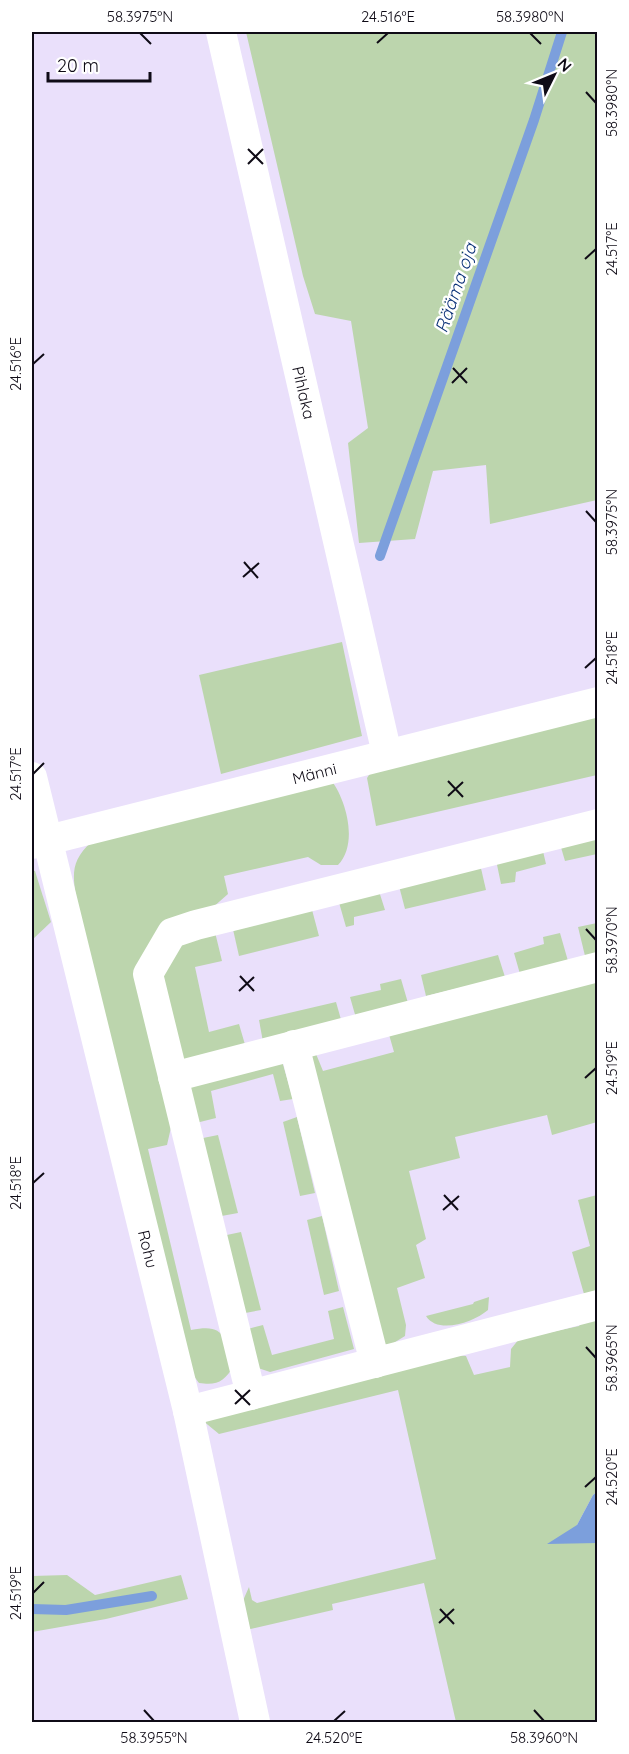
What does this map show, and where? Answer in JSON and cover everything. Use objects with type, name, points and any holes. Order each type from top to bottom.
[{"type":"street","name":"Pihlaka","points":[[221,32],[387,754]]},
{"type":"street","name":"Männi","points":[[39,842],[597,702]]},
{"type":"street","name":"Rohu","points":[[32,777],[39,842],[188,1411],[255,1722]]},
{"type":"street","points":[[251,1395],[148,975],[172,933],[597,824]]},
{"type":"street","points":[[173,1077],[597,967]]},
{"type":"street","points":[[294,1045],[375,1363]]},
{"type":"street","points":[[188,1411],[597,1305]]},
{"type":"green space","points":[[246,32],[597,32],[597,500],[490,524],[486,465],[433,471],[415,539],[359,543],[348,443],[368,428],[351,321],[315,314],[303,276]]},
{"type":"green space","points":[[342,642],[362,736],[221,774],[199,675]]},
{"type":"green space","points":[[597,714],[597,775],[376,826],[367,778],[373,769]]},
{"type":"green space","points":[[329,777],[341,797],[348,821],[348,845],[338,865],[321,865],[308,857],[224,876],[228,894],[211,909],[155,935],[172,1123],[167,1145],[148,1149],[191,1330],[211,1329],[222,1334],[234,1366],[216,1383],[199,1383],[190,1371],[77,905],[74,870],[79,856],[92,841]]},
{"type":"green space","points":[[597,835],[597,854],[565,861],[560,844]]},
{"type":"green space","points":[[542,847],[546,864],[516,872],[515,882],[501,884],[496,860]]},
{"type":"green space","points":[[480,864],[486,890],[405,909],[399,886]]},
{"type":"green space","points":[[32,870],[35,871],[51,922],[32,940]]},
{"type":"green space","points":[[378,888],[385,910],[354,917],[354,925],[346,927],[338,899]]},
{"type":"green space","points":[[311,906],[319,936],[239,956],[232,925]]},
{"type":"green space","points":[[597,923],[597,957],[586,960],[578,927]]},
{"type":"green space","points":[[214,928],[222,961],[195,967],[209,1032],[239,1024],[246,1048],[189,1062],[175,1055],[162,964],[166,953]]},
{"type":"green space","points":[[560,933],[568,961],[520,974],[514,953],[544,944],[543,937]]},
{"type":"green space","points":[[498,955],[505,977],[426,996],[421,975]]},
{"type":"green space","points":[[597,977],[597,1122],[552,1135],[547,1115],[455,1137],[460,1158],[409,1171],[426,1239],[416,1245],[425,1278],[397,1288],[406,1325],[405,1336],[392,1344],[381,1345],[304,1051],[314,1049],[323,1071],[394,1052],[388,1031]]},
{"type":"green space","points":[[401,979],[408,1003],[356,1018],[350,997],[381,990],[380,984]]},
{"type":"green space","points":[[336,1002],[342,1023],[263,1042],[259,1020]]},
{"type":"green space","points":[[282,1061],[293,1099],[280,1101],[273,1074],[211,1091],[216,1118],[192,1124],[189,1086]]},
{"type":"green space","points":[[297,1117],[315,1193],[300,1196],[283,1122]]},
{"type":"green space","points":[[218,1135],[238,1213],[216,1217],[198,1139]]},
{"type":"green space","points":[[597,1195],[597,1290],[584,1294],[572,1252],[590,1246],[578,1200]]},
{"type":"green space","points":[[322,1216],[339,1291],[324,1295],[307,1220]]},
{"type":"green space","points":[[241,1232],[261,1310],[240,1314],[222,1236]]},
{"type":"green space","points":[[489,1297],[488,1310],[474,1319],[456,1325],[439,1325],[426,1316],[473,1304]]},
{"type":"green space","points":[[343,1307],[354,1349],[270,1372],[258,1368],[244,1330],[263,1325],[272,1355],[334,1339],[328,1311]]},
{"type":"green space","points":[[597,1311],[597,1492],[593,1495],[577,1525],[597,1543],[597,1722],[456,1722],[424,1583],[332,1604],[333,1610],[246,1630],[241,1605],[249,1587],[252,1600],[257,1603],[436,1559],[398,1390],[219,1434],[202,1420],[456,1355],[466,1356],[474,1375],[510,1367],[511,1349],[519,1339],[579,1326],[582,1319]]},
{"type":"green space","points":[[67,1575],[95,1595],[181,1575],[188,1599],[106,1619],[32,1632],[32,1576]]},
{"type":"water","points":[[597,1492],[597,1543],[547,1544],[577,1525],[593,1495]]},
{"type":"waterway","name":"Rääma oja","points":[[380,556],[534,120],[562,32]]},
{"type":"waterway","points":[[32,1609],[66,1610],[152,1596]]}]
